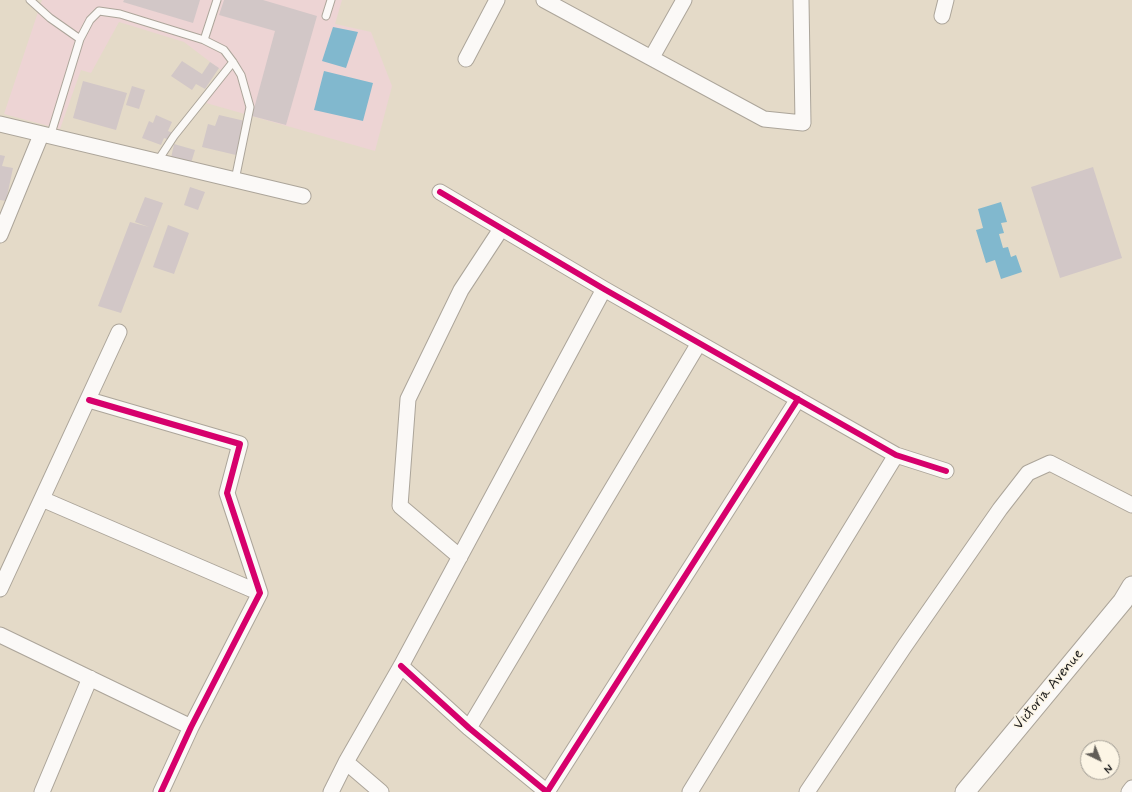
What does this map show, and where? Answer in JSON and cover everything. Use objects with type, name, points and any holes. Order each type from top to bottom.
[{"type":"street","points":[[466,59],[497,0]]},
{"type":"street","points":[[544,0],[652,57],[764,119],[803,123],[801,0]]},
{"type":"street","points":[[652,57],[684,0]]},
{"type":"street","points":[[942,16],[946,0]]},
{"type":"street","points":[[0,124],[304,196]]},
{"type":"street","points":[[0,235],[46,136]]},
{"type":"street","points":[[440,192],[604,289],[896,455],[946,471]]},
{"type":"street","points":[[460,557],[400,506],[408,399],[461,290],[501,229]]},
{"type":"street","points":[[331,792],[346,762],[401,666],[604,289]]},
{"type":"street","points":[[0,589],[89,400],[119,332]]},
{"type":"street","points":[[469,728],[699,343]]},
{"type":"street","points":[[401,666],[469,728],[547,792],[798,399]]},
{"type":"street","points":[[89,400],[240,444],[228,493],[260,593],[191,727],[161,792]]},
{"type":"street","points":[[690,792],[896,455]]},
{"type":"street","points":[[807,792],[904,647],[1000,509],[1028,473],[1050,463],[1132,505]]},
{"type":"street","points":[[42,499],[260,593]]},
{"type":"street","name":"Victoria Avenue","points":[[965,792],[1123,601],[1132,586]]},
{"type":"street","points":[[0,635],[191,727]]},
{"type":"street","points":[[42,792],[90,678]]},
{"type":"street","points":[[346,762],[380,792]]},
{"type":"street","points":[[1129,792],[1132,788]]},
{"type":"lane","points":[[30,0],[50,18],[80,39]]},
{"type":"lane","points":[[204,40],[217,0]]},
{"type":"lane","points":[[326,16],[331,0]]},
{"type":"lane","points":[[46,136],[80,39],[90,20],[99,11],[120,14],[204,40],[224,50],[233,62],[241,75],[250,107],[235,180]]},
{"type":"lane","points":[[157,162],[174,136],[233,62]]},
{"type":"shaded area","points":[[42,0],[342,0],[335,24],[371,32],[392,86],[375,151],[206,103],[226,74],[184,42],[119,22],[91,73],[81,70],[60,129],[4,114]]},
{"type":"water","points":[[333,27],[358,32],[346,68],[322,61]]},
{"type":"water","points":[[324,71],[373,83],[363,121],[314,110]]},
{"type":"water","points":[[1001,202],[1007,222],[1001,223],[1004,233],[999,234],[1003,248],[1008,247],[1011,257],[1016,255],[1022,272],[1001,279],[995,260],[986,263],[976,230],[983,228],[978,209]]},
{"type":"building","points":[[124,0],[200,0],[193,23],[123,2]]},
{"type":"building","points":[[224,0],[263,0],[317,16],[286,125],[252,116],[275,31],[219,15]]},
{"type":"building","points":[[182,61],[202,74],[210,62],[219,68],[205,89],[196,84],[192,90],[171,76]]},
{"type":"building","points":[[83,81],[127,93],[116,130],[73,118]]},
{"type":"building","points":[[132,86],[145,90],[139,109],[126,105]]},
{"type":"building","points":[[156,115],[172,122],[168,131],[173,133],[170,140],[164,138],[161,145],[142,138],[149,121],[153,123]]},
{"type":"building","points":[[219,115],[245,121],[236,155],[202,147],[208,124],[215,126]]},
{"type":"building","points":[[174,144],[195,150],[191,163],[171,158]]},
{"type":"building","points":[[0,155],[5,156],[2,166],[13,168],[6,201],[0,200]]},
{"type":"building","points":[[1093,167],[1122,258],[1060,278],[1031,187]]},
{"type":"building","points":[[190,187],[205,192],[198,210],[184,205]]},
{"type":"building","points":[[145,197],[163,203],[121,313],[98,306],[130,222],[149,227],[135,222]]},
{"type":"building","points":[[168,225],[189,233],[174,274],[153,267]]},
{"type":"cycle path","points":[[440,192],[604,289],[896,455],[946,471]]},
{"type":"cycle path","points":[[401,666],[469,728],[547,792],[798,399]]},
{"type":"cycle path","points":[[89,400],[240,444],[227,493],[260,593],[191,727],[161,792]]}]
